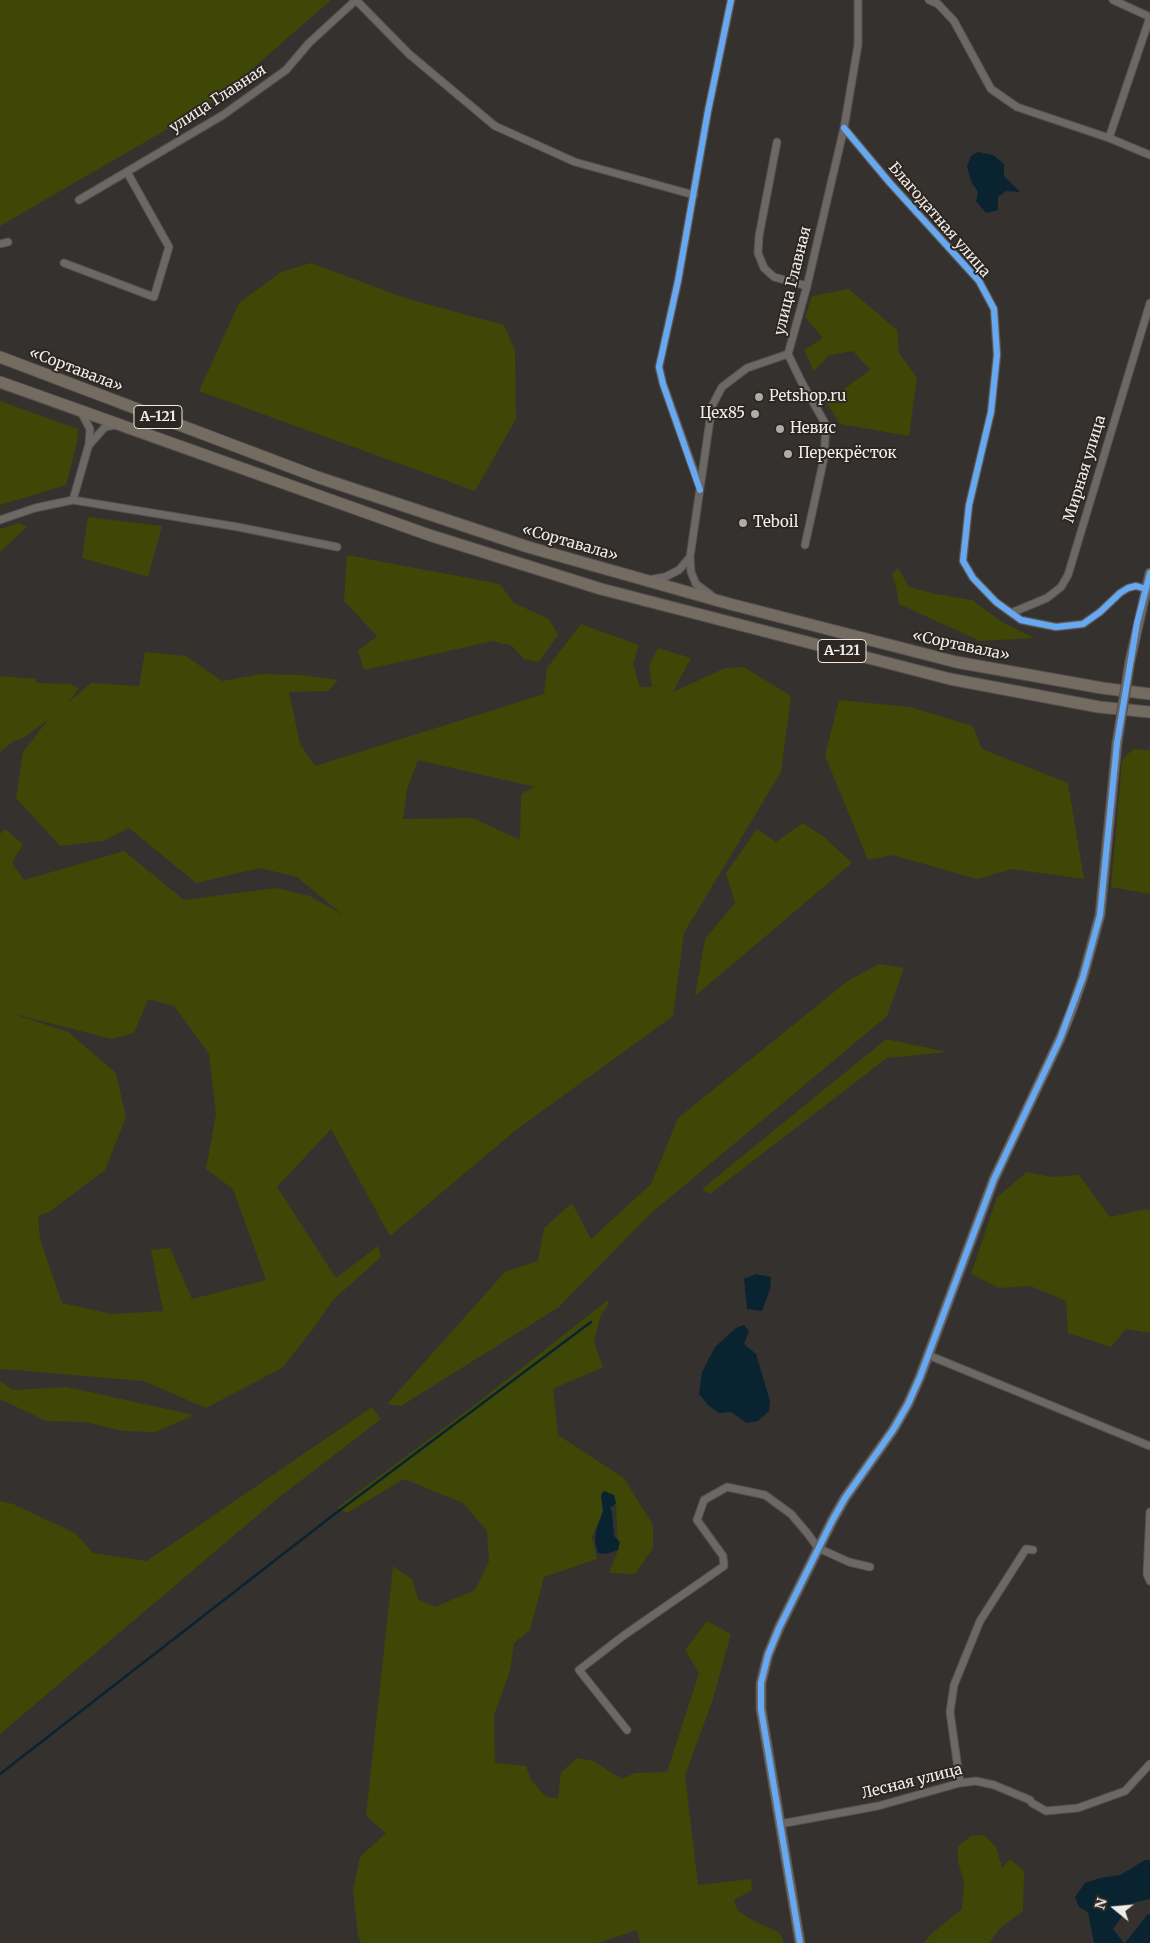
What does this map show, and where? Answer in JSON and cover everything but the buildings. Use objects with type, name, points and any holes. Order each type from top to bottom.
[{"type":"highway","name":"«Сортавала»","points":[[0,357],[317,477],[528,548],[730,604],[956,662],[1102,688],[1150,694]]},
{"type":"highway","name":"А-121","points":[[0,382],[429,535],[601,589],[950,679],[1099,707],[1150,712]]},
{"type":"street","name":"улица Главная","points":[[79,200],[224,115],[286,70],[309,43],[356,0]]},
{"type":"street","points":[[356,0],[410,54],[495,126],[575,162],[694,195]]},
{"type":"street","points":[[700,490],[663,384],[659,367],[662,348],[671,319],[708,111],[731,0]]},
{"type":"street","name":"улица Главная","points":[[730,604],[706,593],[696,584],[691,572],[690,557],[712,406],[722,387],[747,368],[788,354],[844,128],[858,45],[858,0]]},
{"type":"street","points":[[929,0],[938,4],[954,21],[991,89],[1017,107],[1109,138],[1150,155]]},
{"type":"street","points":[[1109,138],[1150,17],[1113,0]]},
{"type":"street","name":"Благодатная улица","points":[[844,128],[890,183],[979,281],[994,309],[997,355],[991,412],[969,505],[963,561],[973,578],[996,602],[1021,620],[1056,627],[1083,624],[1128,588],[1136,586],[1146,589]]},
{"type":"street","points":[[777,142],[759,236],[758,253],[764,268],[774,277],[806,286]]},
{"type":"street","points":[[64,263],[154,297],[169,247],[127,172]]},
{"type":"street","points":[[0,244],[8,242]]},
{"type":"street","name":"Мирная улица","points":[[1011,613],[1047,598],[1061,587],[1068,574],[1150,302]]},
{"type":"street","points":[[788,354],[826,425],[824,458],[805,545]]},
{"type":"street","points":[[73,500],[90,444],[90,429],[82,412]]},
{"type":"street","points":[[90,444],[105,427],[116,424]]},
{"type":"street","points":[[0,520],[35,508],[73,500],[238,527],[337,547]]},
{"type":"street","points":[[628,576],[656,580],[665,578],[679,570],[690,557]]},
{"type":"street","points":[[800,1943],[761,1709],[761,1683],[768,1655],[818,1548],[845,1498],[893,1430],[908,1404],[994,1179],[1060,1040],[1083,977],[1100,915],[1116,743],[1130,661],[1150,573]]},
{"type":"street","points":[[928,1355],[1150,1446]]},
{"type":"street","points":[[627,1730],[579,1670],[623,1636],[724,1566],[723,1556],[697,1520],[704,1500],[727,1486],[766,1495],[790,1514],[818,1548],[849,1562],[870,1567]]},
{"type":"street","points":[[1150,1512],[1148,1574],[1150,1581]]},
{"type":"street","points":[[960,1783],[950,1712],[954,1685],[980,1621],[1026,1549],[1034,1550]]},
{"type":"street","name":"Лесная улица","points":[[780,1824],[878,1806],[960,1783],[976,1781],[994,1785],[1030,1800],[1046,1811],[1078,1808],[1125,1791],[1150,1764]]},
{"type":"green space","points":[[0,0],[331,0],[214,102],[0,226]]},
{"type":"green space","points":[[311,263],[408,299],[504,325],[515,350],[516,419],[475,491],[199,391],[239,303],[281,272]]},
{"type":"green space","points":[[849,289],[897,330],[899,353],[917,378],[909,436],[840,424],[826,402],[870,370],[853,351],[829,355],[814,371],[804,350],[823,338],[805,317],[812,296]]},
{"type":"green space","points":[[0,401],[78,429],[77,443],[66,485],[0,505]]},
{"type":"green space","points":[[88,517],[162,526],[148,577],[82,558]]},
{"type":"green space","points":[[19,523],[27,527],[0,552],[0,529]]},
{"type":"green space","points":[[347,555],[500,584],[514,603],[549,619],[558,635],[539,662],[524,659],[512,646],[493,641],[364,670],[358,651],[377,636],[344,601]]},
{"type":"green space","points":[[898,568],[909,587],[972,600],[1002,622],[1034,638],[980,641],[899,604],[892,574]]},
{"type":"green space","points":[[581,624],[639,645],[633,664],[640,687],[652,687],[649,665],[658,648],[691,658],[673,692],[725,668],[744,667],[791,696],[781,772],[684,933],[673,1016],[516,1130],[390,1236],[331,1129],[277,1187],[336,1278],[378,1246],[381,1257],[333,1300],[282,1368],[206,1408],[143,1381],[0,1370],[0,834],[5,829],[23,844],[12,863],[24,880],[124,851],[184,900],[276,888],[310,896],[343,915],[297,877],[260,868],[196,883],[129,828],[103,841],[60,846],[16,798],[23,752],[48,720],[0,752],[0,676],[36,679],[36,683],[71,684],[79,688],[68,703],[91,683],[139,686],[145,652],[186,656],[222,681],[262,674],[302,675],[338,680],[328,691],[289,692],[300,744],[315,766],[544,694],[547,668]],"holes":[[[418,760],[535,787],[521,794],[520,840],[473,818],[403,819],[407,789]],[[148,999],[174,1006],[209,1054],[216,1114],[206,1169],[233,1189],[266,1280],[192,1299],[170,1248],[151,1250],[163,1311],[112,1314],[62,1303],[40,1239],[38,1216],[49,1212],[105,1170],[126,1117],[116,1073],[68,1032],[10,1013],[112,1039],[134,1033]]]},
{"type":"green space","points":[[839,700],[910,707],[973,726],[982,749],[1068,783],[1084,879],[1012,869],[977,879],[893,855],[868,860],[825,756]]},
{"type":"green space","points":[[1133,749],[1150,750],[1150,894],[1111,887],[1122,760]]},
{"type":"green space","points":[[803,823],[824,837],[852,863],[695,996],[705,939],[735,903],[726,873],[757,829],[776,842]]},
{"type":"green space","points":[[879,964],[904,968],[887,1016],[649,1215],[559,1307],[401,1406],[387,1404],[505,1272],[538,1261],[544,1228],[572,1203],[591,1239],[651,1184],[678,1118],[849,980]]},
{"type":"green space","points":[[886,1039],[948,1052],[887,1058],[710,1194],[702,1189]]},
{"type":"green space","points":[[1027,1172],[1051,1177],[1079,1175],[1110,1217],[1146,1209],[1150,1210],[1150,1333],[1126,1329],[1111,1347],[1068,1333],[1066,1301],[1030,1286],[999,1288],[971,1274],[997,1197]]},
{"type":"green space","points":[[608,1300],[608,1305],[600,1317],[594,1342],[603,1367],[553,1389],[558,1435],[624,1478],[653,1525],[653,1548],[635,1574],[609,1573],[618,1550],[616,1503],[614,1495],[604,1491],[601,1495],[603,1511],[592,1537],[597,1559],[544,1577],[530,1630],[514,1643],[510,1671],[494,1715],[495,1763],[526,1766],[531,1780],[546,1797],[558,1798],[561,1772],[577,1758],[593,1761],[622,1779],[635,1773],[667,1772],[699,1673],[685,1650],[707,1621],[731,1634],[712,1702],[685,1775],[698,1885],[751,1879],[752,1890],[734,1900],[738,1911],[780,1933],[784,1943],[640,1943],[637,1930],[598,1943],[361,1943],[358,1935],[353,1890],[360,1857],[386,1833],[366,1816],[393,1566],[412,1579],[418,1599],[435,1607],[475,1590],[489,1561],[487,1531],[463,1503],[404,1479],[347,1513],[337,1508],[477,1403]]},
{"type":"green space","points":[[0,1381],[13,1390],[67,1387],[194,1415],[156,1432],[123,1431],[85,1422],[46,1421],[0,1399]]},
{"type":"green space","points":[[372,1407],[381,1419],[277,1499],[0,1734],[0,1501],[13,1504],[75,1533],[93,1553],[147,1561]]},
{"type":"green space","points":[[984,1835],[996,1847],[1002,1868],[1010,1859],[1024,1871],[1023,1911],[1000,1928],[989,1943],[924,1943],[931,1934],[962,1909],[964,1883],[958,1861],[958,1846],[971,1836]]},
{"type":"water","points":[[978,152],[993,155],[1004,164],[1004,176],[1020,192],[1006,191],[998,197],[998,210],[986,213],[976,201],[978,192],[972,183],[967,167],[971,156]]},
{"type":"water","points":[[756,1274],[771,1277],[770,1289],[762,1311],[747,1309],[744,1279]]},
{"type":"water","points":[[744,1325],[749,1331],[744,1344],[756,1354],[770,1401],[769,1411],[758,1421],[747,1423],[731,1412],[719,1413],[708,1405],[699,1394],[702,1372],[715,1347],[736,1328]]},
{"type":"water","points":[[604,1491],[614,1495],[616,1503],[610,1508],[614,1536],[620,1542],[618,1550],[606,1554],[598,1553],[595,1541],[596,1531],[603,1511],[601,1495]]},
{"type":"water","points":[[1145,1860],[1150,1860],[1150,1899],[1132,1903],[1113,1929],[1124,1943],[1094,1943],[1088,1912],[1079,1907],[1075,1897],[1085,1883],[1100,1878],[1120,1875]]},
{"type":"water","points":[[1150,1914],[1150,1943],[1125,1943],[1147,1915]]},
{"type":"waterway","points":[[0,1774],[332,1516],[591,1322]]},
{"type":"cycle path","points":[[700,490],[663,384],[659,367],[678,281],[708,111],[731,0]]},
{"type":"cycle path","points":[[844,128],[890,183],[979,281],[994,309],[997,355],[991,412],[969,505],[963,561],[973,578],[996,602],[1021,620],[1056,627],[1083,624],[1128,588],[1136,586],[1146,589]]},
{"type":"cycle path","points":[[800,1943],[761,1709],[761,1683],[768,1655],[779,1628],[832,1521],[845,1498],[893,1430],[908,1404],[920,1377],[994,1179],[1060,1039],[1083,977],[1100,915],[1117,743],[1137,623],[1150,573]]},
{"type":"place","name":"Petshop.ru","points":[[759,397]]},
{"type":"place","name":"Цех85","points":[[755,414]]},
{"type":"place","name":"Невис","points":[[780,429]]},
{"type":"place","name":"Перекрёсток","points":[[788,454]]},
{"type":"place","name":"Teboil","points":[[743,523]]}]
